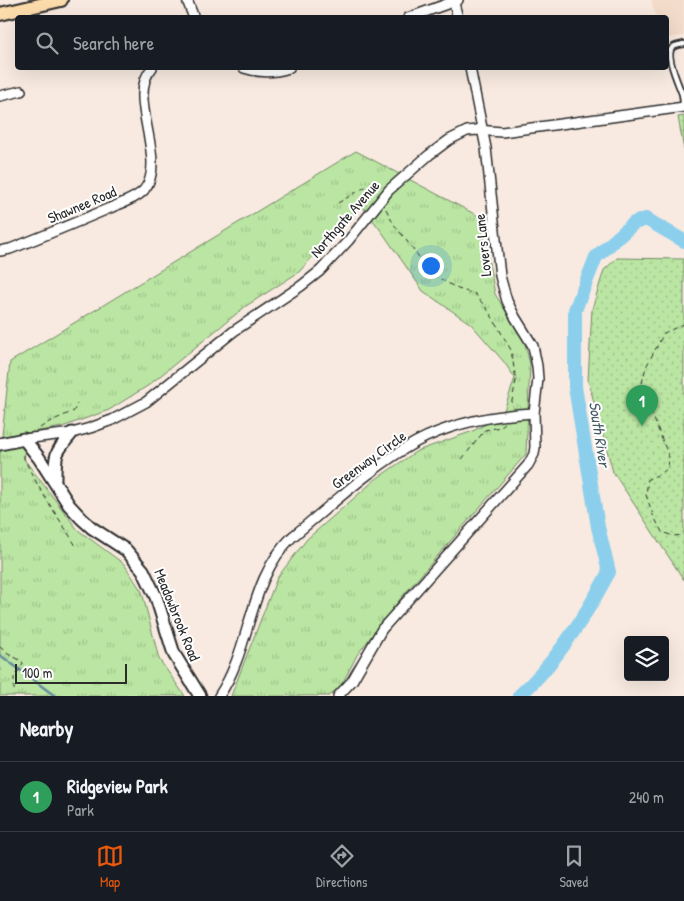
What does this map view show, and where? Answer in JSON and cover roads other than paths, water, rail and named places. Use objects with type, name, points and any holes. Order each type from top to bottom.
[{"type":"main road","points":[[0,14],[61,0]]},
{"type":"street","points":[[186,0],[193,15]]},
{"type":"street","points":[[416,15],[455,0],[458,15]]},
{"type":"street","name":"Shawnee Road","points":[[0,251],[33,240],[137,196],[148,185],[151,161],[144,83],[151,70]]},
{"type":"street","points":[[252,70],[260,72],[280,70]]},
{"type":"street","name":"Lovers Lane","points":[[470,70],[483,130],[492,193],[500,276],[514,317],[528,337],[535,354],[538,379],[534,413]]},
{"type":"street","points":[[0,96],[21,91]]},
{"type":"street","name":"Northgate Avenue","points":[[0,444],[72,433],[112,420],[146,402],[234,331],[301,286],[334,258],[383,198],[410,170],[449,140],[467,132],[483,130],[502,132],[684,107]]},
{"type":"street","points":[[338,696],[352,681],[382,629],[528,465],[534,454],[535,447],[534,413]]},
{"type":"street","name":"Greenway Circle","points":[[219,696],[226,686],[236,662],[269,566],[282,546],[292,537],[400,451],[428,436],[478,420],[510,414],[534,413]]},
{"type":"street","points":[[55,481],[56,453],[72,433]]},
{"type":"street","name":"Meadowbrook Road","points":[[24,440],[82,519],[92,528],[126,550],[143,570],[156,597],[174,654],[200,696]]},
{"type":"lane","points":[[684,44],[675,46],[670,53],[675,80],[681,93],[684,107]]},
{"type":"waterway","name":"South River","points":[[519,696],[558,654],[609,572],[598,527],[575,387],[575,310],[596,257],[634,223],[646,219],[684,241]]},
{"type":"waterway","points":[[0,655],[55,696]]},
{"type":"place","name":"Ridgeview Park","points":[[642,426]]}]
